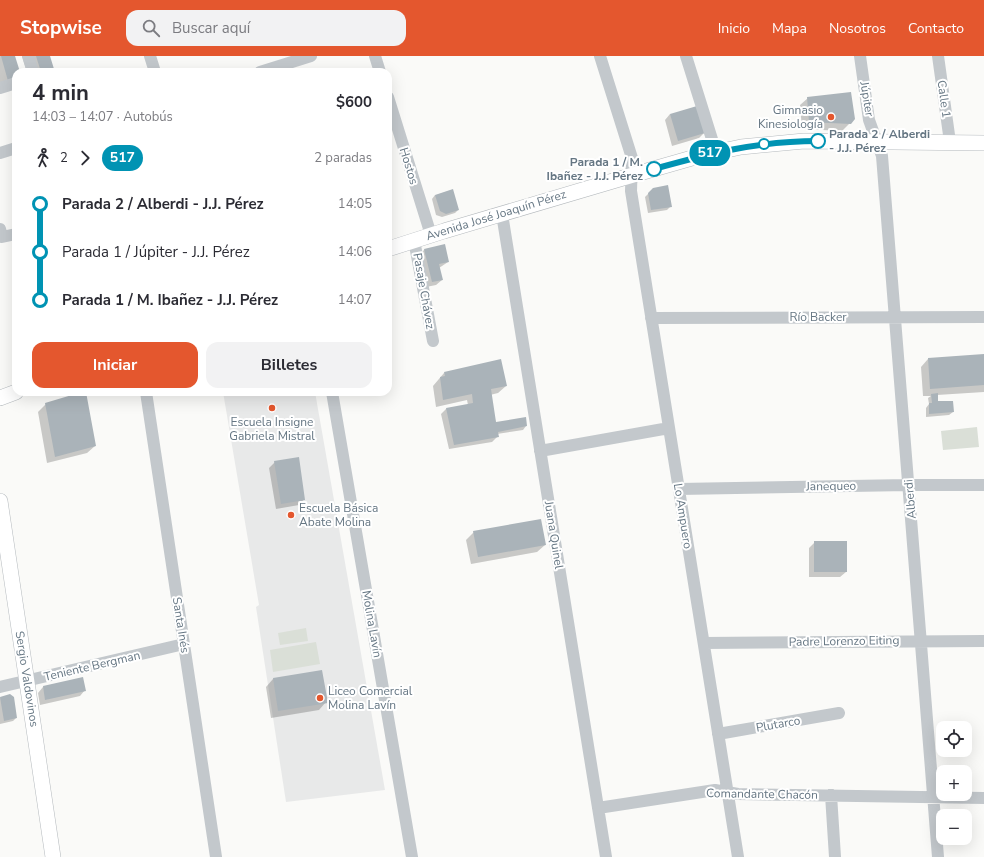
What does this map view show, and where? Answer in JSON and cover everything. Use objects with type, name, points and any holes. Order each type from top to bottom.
[{"type":"main road","name":"Avenida José Joaquín Pérez","points":[[392,248],[632,175],[716,152],[789,141],[984,143]]},
{"type":"main road","points":[[0,398],[12,394]]},
{"type":"main road","name":"Sergio Valdovinos","points":[[0,501],[54,857]]},
{"type":"street","points":[[28,56],[31,68]]},
{"type":"street","points":[[150,56],[154,68]]},
{"type":"street","points":[[273,68],[311,56]]},
{"type":"street","points":[[375,56],[379,68]]},
{"type":"street","name":"Lo Ampuero","points":[[600,56],[632,158],[631,191],[738,857]]},
{"type":"street","points":[[686,56],[716,152]]},
{"type":"street","name":"Júpiter","points":[[860,56],[869,120],[877,141]]},
{"type":"street","name":"Calle 1","points":[[938,56],[950,142]]},
{"type":"street","points":[[0,88],[12,84]]},
{"type":"street","name":"Hostos","points":[[392,110],[431,235]]},
{"type":"street","name":"Alberdi","points":[[877,141],[882,156],[938,857]]},
{"type":"street","points":[[0,153],[12,149]]},
{"type":"street","name":"Juana Quinel","points":[[502,214],[606,857]]},
{"type":"street","points":[[0,229],[2,237],[12,235]]},
{"type":"street","name":"Pasaje Chávez","points":[[414,240],[433,342]]},
{"type":"street","name":"Río Backer","points":[[651,318],[984,318]]},
{"type":"street","name":"Santa Inés","points":[[147,396],[216,857]]},
{"type":"street","name":"Molina Lavín","points":[[333,396],[412,857]]},
{"type":"street","points":[[540,451],[669,428]]},
{"type":"street","name":"Janequeo","points":[[679,489],[984,485]]},
{"type":"street","name":"Padre Lorenzo Eiting","points":[[704,643],[984,641]]},
{"type":"street","name":"Teniente Bergman","points":[[0,687],[184,644]]},
{"type":"street","name":"Plutarco","points":[[718,734],[838,713]]},
{"type":"street","name":"Comandante Chacón","points":[[598,808],[715,790],[738,794],[984,798]]},
{"type":"street","name":"Comandante Chacón","points":[[830,795],[835,857]]},
{"type":"shaded area","points":[[224,396],[316,396],[385,790],[286,802],[256,607],[259,605]]},
{"type":"shaded area","points":[[977,427],[979,447],[943,450],[941,431]]},
{"type":"shaded area","points":[[306,628],[308,641],[280,645],[278,633]]},
{"type":"shaded area","points":[[316,642],[320,664],[273,672],[270,650]]},
{"type":"building","points":[[1,56],[15,56],[19,68],[12,68],[12,80],[8,81]]},
{"type":"building","points":[[36,56],[50,56],[54,68],[40,68]]},
{"type":"building","points":[[851,92],[855,119],[851,124],[809,122],[807,97]]},
{"type":"building","points":[[697,106],[705,133],[678,141],[670,114]]},
{"type":"building","points":[[668,185],[672,207],[651,210],[648,193],[653,188]]},
{"type":"building","points":[[453,189],[459,210],[446,214],[440,211],[435,195]]},
{"type":"building","points":[[445,244],[449,262],[439,264],[443,280],[432,282],[424,249]]},
{"type":"building","points":[[984,354],[984,385],[930,389],[928,358]]},
{"type":"building","points":[[501,359],[507,386],[491,389],[496,422],[526,417],[527,426],[498,432],[499,437],[454,445],[446,408],[473,403],[472,394],[443,400],[440,377],[445,376],[444,372]]},
{"type":"building","points":[[938,393],[938,401],[953,401],[954,412],[929,414],[929,403],[932,403],[931,394]]},
{"type":"building","points":[[69,396],[87,396],[96,446],[55,457],[45,403]]},
{"type":"building","points":[[299,457],[305,500],[281,504],[274,461]]},
{"type":"building","points":[[541,519],[546,545],[478,557],[473,531]]},
{"type":"building","points":[[814,541],[847,541],[847,572],[814,572]]},
{"type":"building","points":[[322,670],[328,703],[278,711],[273,678]]},
{"type":"building","points":[[83,677],[86,691],[45,700],[43,686]]},
{"type":"building","points":[[10,694],[14,697],[17,718],[4,721],[0,697]]},
{"type":"bus line","name":"517","points":[[654,169],[699,156],[741,147],[789,141],[818,141]]},
{"type":"place","name":"Gimnasio Kinesiología","points":[[831,117]]},
{"type":"place","name":"Parada 2 / Alberdi - J.J. Pérez","points":[[818,141]]},
{"type":"place","name":"Parada 1 / M. Ibañez - J.J. Pérez","points":[[654,169]]},
{"type":"place","name":"Escuela Insigne Gabriela Mistral","points":[[272,408]]},
{"type":"place","name":"Escuela Básica Abate Molina","points":[[291,515]]},
{"type":"place","name":"Liceo Comercial Molina Lavín","points":[[320,698]]}]
